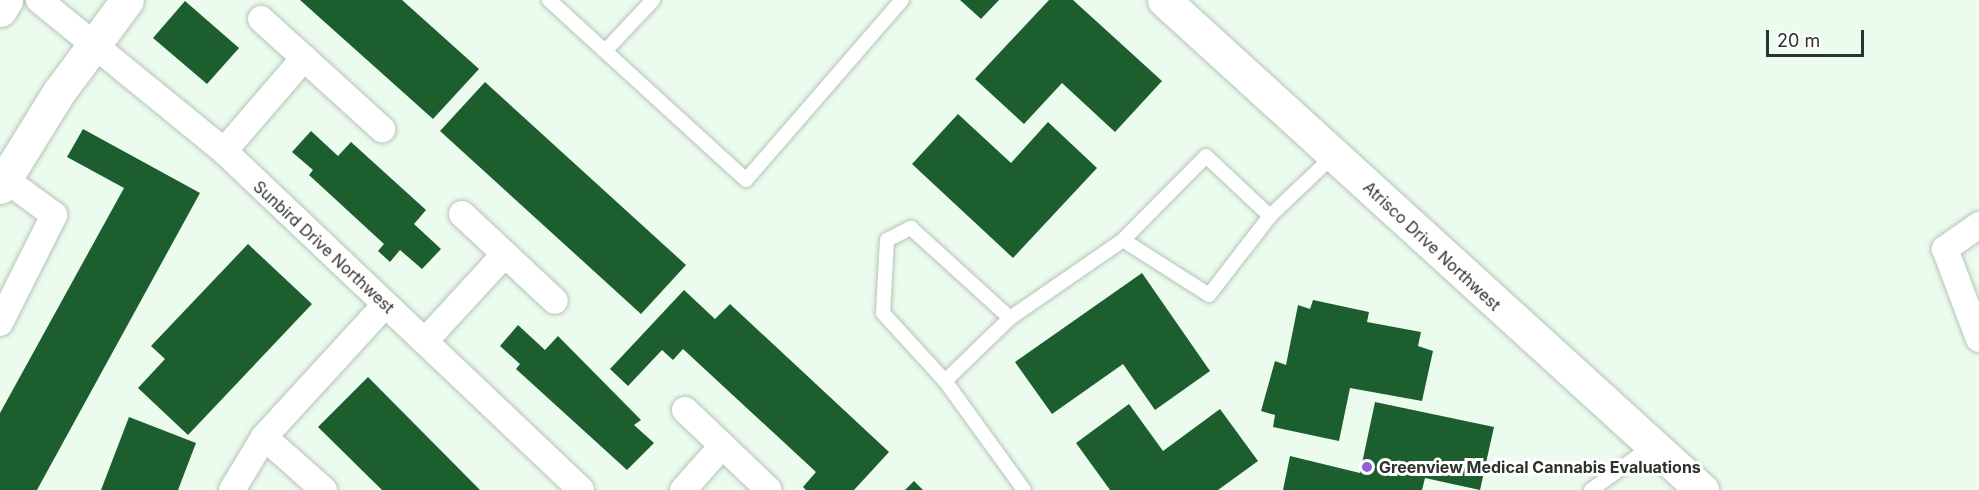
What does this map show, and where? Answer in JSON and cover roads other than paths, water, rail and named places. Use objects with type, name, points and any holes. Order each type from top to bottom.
[{"type":"street","points":[[0,10],[6,0]]},
{"type":"street","name":"Sunbird Drive Northwest","points":[[39,0],[224,152],[581,490]]},
{"type":"street","points":[[0,323],[54,215],[2,183],[93,43],[126,0]]},
{"type":"street","name":"Atrisco Drive Northwest","points":[[1164,0],[1702,490]]},
{"type":"street","points":[[261,18],[382,129]]},
{"type":"street","points":[[224,152],[304,58]]},
{"type":"street","points":[[462,214],[555,301]]},
{"type":"street","points":[[1979,225],[1945,249],[1979,339]]},
{"type":"street","points":[[425,342],[505,254]]},
{"type":"street","points":[[232,490],[264,437],[385,305]]},
{"type":"street","points":[[685,410],[768,489]]},
{"type":"street","points":[[264,437],[324,490]]},
{"type":"street","points":[[683,490],[722,447]]},
{"type":"lane","points":[[549,0],[608,48],[746,180],[902,0]]},
{"type":"lane","points":[[608,48],[653,0]]},
{"type":"lane","points":[[945,381],[1010,318],[1123,240],[1206,156],[1270,216]]},
{"type":"lane","points":[[1123,240],[1209,295],[1270,216],[1333,156]]},
{"type":"lane","points":[[1010,318],[911,228],[887,240],[884,314],[945,381],[1024,490]]},
{"type":"lane","points":[[1591,490],[1652,446]]},
{"type":"place","name":"Greenview Medical Cannabis Evaluations","points":[[1367,467]]}]
